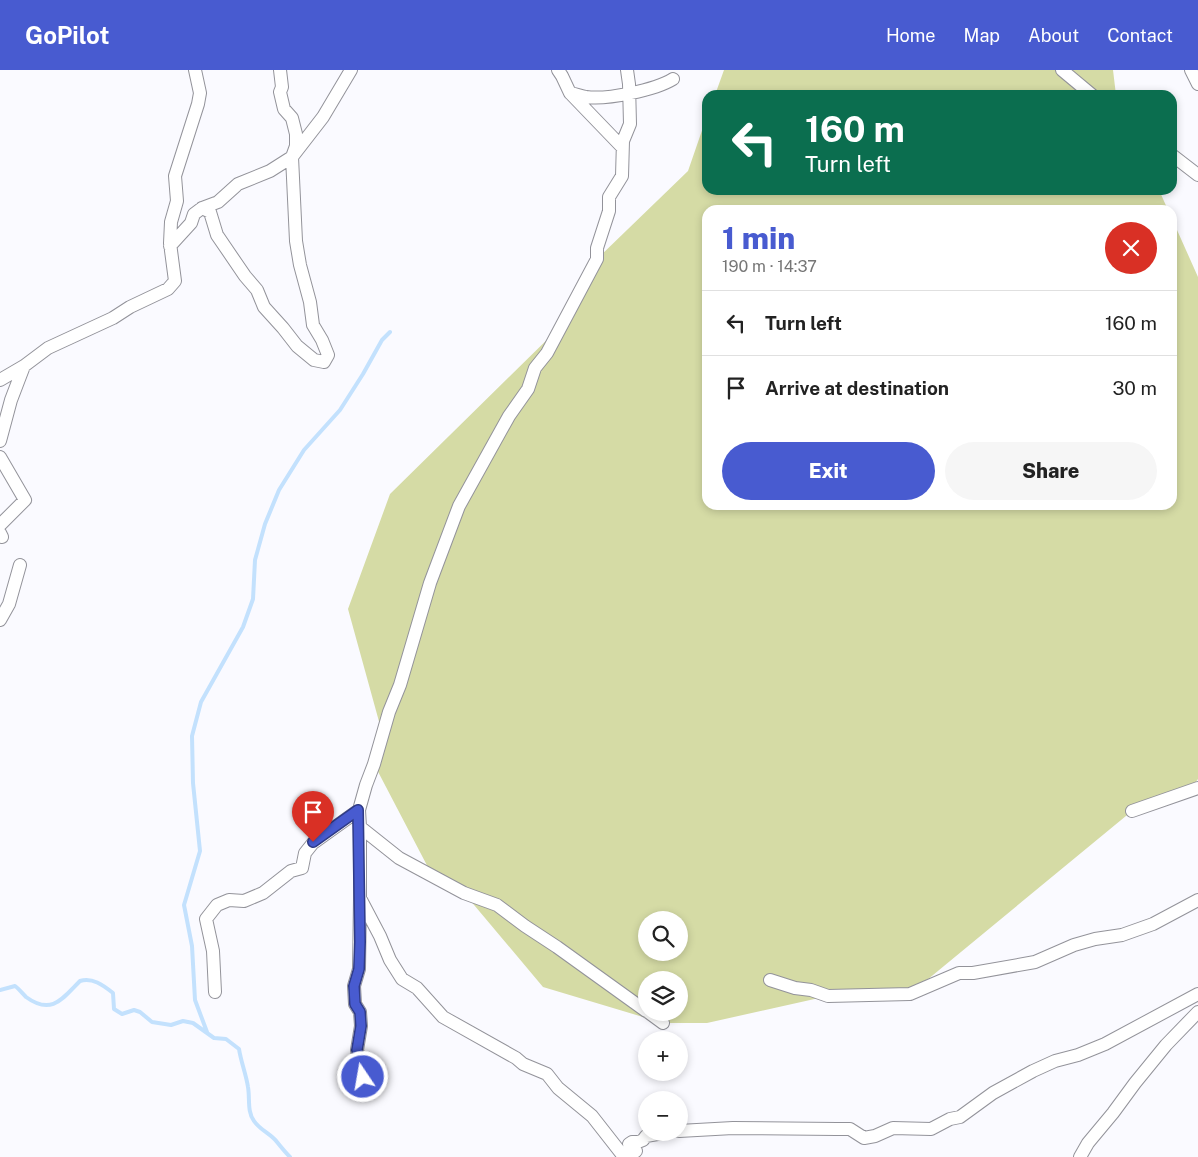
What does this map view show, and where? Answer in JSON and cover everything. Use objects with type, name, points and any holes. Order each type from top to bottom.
[{"type":"street","points":[[0,380],[24,366],[48,348],[113,318],[130,307],[168,289],[175,281],[170,246],[171,222],[177,201],[175,176],[195,117],[200,93],[195,70]]},
{"type":"street","points":[[202,208],[210,212],[217,236],[244,276],[256,290],[264,306],[297,346],[314,360],[324,362],[328,355],[322,340],[312,325],[310,302],[303,280],[296,240],[292,157],[296,146],[296,134],[292,118],[284,109],[280,92],[282,87],[280,70]]},
{"type":"street","points":[[170,246],[191,223],[194,214],[202,208],[218,202],[238,184],[270,170],[292,157],[323,117],[351,70]]},
{"type":"street","points":[[558,70],[570,93],[622,147]]},
{"type":"street","points":[[366,1091],[357,1050],[361,1026],[360,1012],[355,1004],[354,986],[359,969],[360,827],[358,810],[383,736],[389,712],[400,685],[440,552],[459,506],[509,416],[528,389],[535,368],[547,353],[568,317],[588,275],[598,259],[597,248],[609,211],[609,197],[622,176],[622,147],[630,124],[627,70]]},
{"type":"street","points":[[1062,70],[1086,90]]},
{"type":"street","points":[[1191,70],[1198,84]]},
{"type":"street","points":[[570,93],[594,97],[663,85],[674,79]]},
{"type":"street","points":[[1177,159],[1198,175]]},
{"type":"street","points":[[0,441],[11,400],[24,366]]},
{"type":"street","points":[[0,457],[25,500],[1,532]]},
{"type":"street","points":[[0,620],[9,604],[20,564]]},
{"type":"street","points":[[1132,811],[1198,788]]},
{"type":"street","points":[[215,992],[213,951],[206,919],[218,905],[229,900],[244,901],[263,893],[292,871],[302,868],[305,853],[313,842],[358,810]]},
{"type":"street","points":[[360,827],[399,858],[464,893],[497,904],[638,1006]]},
{"type":"street","points":[[360,898],[390,960],[402,979],[417,988],[443,1017],[516,1058],[523,1064],[547,1074],[558,1088],[592,1116],[621,1153],[633,1154],[636,1151],[629,1144],[640,1141]]},
{"type":"street","points":[[770,980],[795,988],[812,990],[828,996],[910,994],[959,973],[974,973],[1035,962],[1074,945],[1095,939],[1122,935],[1153,924],[1198,900]]},
{"type":"street","points":[[688,1131],[734,1128],[850,1129],[864,1138],[875,1136],[893,1128],[931,1129],[950,1119],[960,1117],[993,1093],[1033,1071],[1055,1061],[1078,1055],[1105,1044],[1198,994]]},
{"type":"street","points":[[1080,1157],[1088,1143],[1135,1083],[1166,1045],[1198,1012]]},
{"type":"green space","points":[[724,70],[1113,70],[1115,90],[717,90]]},
{"type":"green space","points":[[702,130],[702,195],[1161,195],[1166,205],[702,205],[702,510],[1177,510],[1177,230],[1198,277],[1198,779],[1189,791],[1132,811],[910,994],[828,996],[707,1023],[663,1023],[656,1021],[688,1021],[688,971],[638,971],[638,1016],[543,987],[464,893],[432,875],[374,764],[383,736],[348,609],[390,494],[563,324],[597,259],[688,171]]},
{"type":"waterway","points":[[207,1032],[195,1000],[192,946],[184,905],[200,851],[193,783],[192,736],[201,702],[243,627],[253,599],[255,560],[265,524],[279,490],[304,450],[340,410],[382,340],[390,332]]},
{"type":"waterway","points":[[0,990],[15,986],[26,997],[35,1002],[50,1005],[62,999],[80,981],[89,980],[113,993],[114,1009],[122,1014],[134,1010],[140,1012],[152,1022],[171,1025],[183,1021],[193,1023],[214,1038],[226,1039],[239,1049],[249,1091],[252,1117],[256,1124],[275,1139],[290,1157]]},
{"type":"route","points":[[313,842],[358,810],[360,827],[360,942],[359,969],[354,986],[355,1004],[360,1012],[361,1026],[357,1050],[363,1077]]}]
